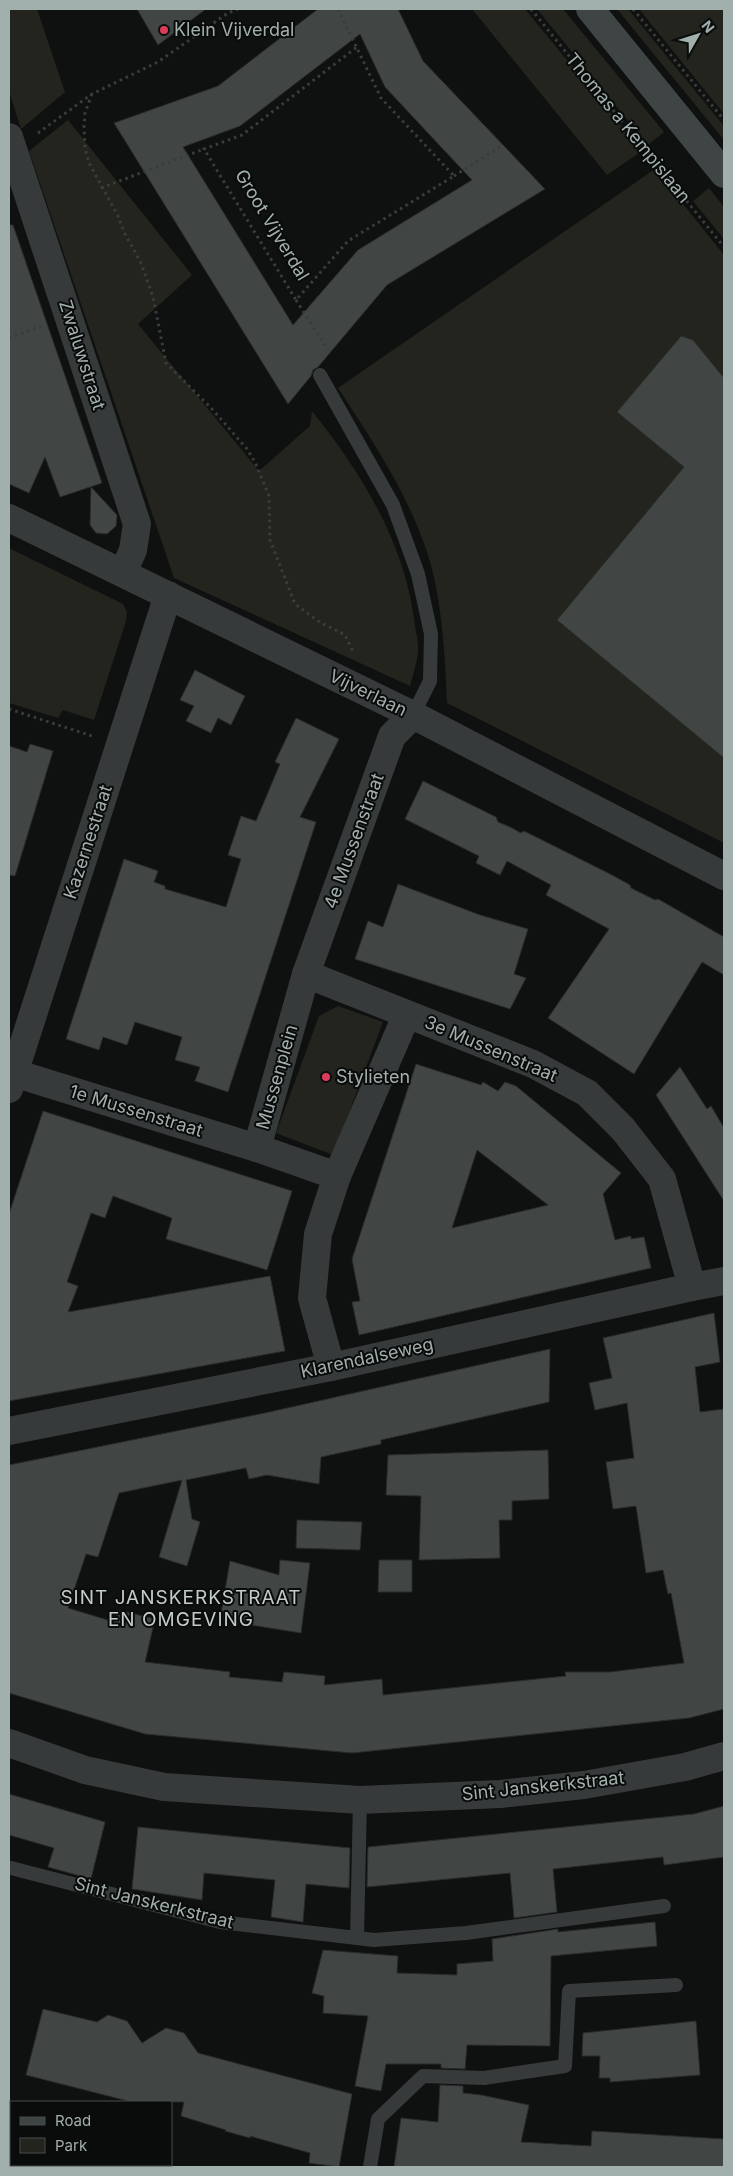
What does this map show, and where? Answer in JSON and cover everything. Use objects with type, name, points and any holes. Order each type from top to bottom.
[{"type":"street","points":[[590,9],[724,174]]},
{"type":"street","name":"Zwaluwstraat","points":[[9,137],[137,524],[133,550],[123,573]]},
{"type":"street","name":"Vijverlaan","points":[[9,518],[413,715],[724,876]]},
{"type":"street","name":"Kazernestraat","points":[[11,1081],[168,595]]},
{"type":"street","name":"4e Mussenstraat","points":[[306,974],[392,736],[413,715]]},
{"type":"street","points":[[306,974],[406,1014],[337,1176],[318,1234],[312,1298],[331,1367]]},
{"type":"street","name":"Mussenplein","points":[[306,974],[257,1148],[337,1176]]},
{"type":"street","name":"3e Mussenstraat","points":[[406,1014],[533,1064],[587,1093],[623,1129],[662,1179],[692,1287]]},
{"type":"street","name":"1e Mussenstraat","points":[[11,1081],[257,1148]]},
{"type":"street","name":"Klarendalseweg","points":[[9,1431],[331,1367],[724,1281]]},
{"type":"street","name":"Sint Janskerkstraat","points":[[9,1743],[85,1770],[164,1786],[234,1793],[360,1800],[500,1794],[584,1786],[685,1767],[724,1756]]},
{"type":"lane","points":[[320,375],[393,505],[418,574],[432,634],[430,681],[413,715]]},
{"type":"lane","points":[[357,1938],[360,1800]]},
{"type":"lane","name":"Sint Janskerkstraat","points":[[11,1868],[220,1922],[374,1940],[466,1933],[664,1906]]},
{"type":"lane","points":[[370,2167],[378,2119],[424,2076],[484,2078],[565,2066],[569,1992],[676,1984]]},
{"type":"path","points":[[226,9],[228,13]]},
{"type":"path","points":[[36,135],[92,94],[158,62],[228,13],[238,9]]},
{"type":"path","points":[[338,9],[381,98],[454,176]]},
{"type":"path","name":"Thomas a Kempislaan","points":[[531,9],[724,246]]},
{"type":"path","points":[[633,9],[724,120]]},
{"type":"path","points":[[101,188],[242,135],[357,48]]},
{"type":"path","points":[[92,94],[85,113],[85,148],[88,163],[118,216],[147,280],[153,297],[166,363],[213,410],[247,449],[255,462],[269,496],[270,540],[289,593],[295,604],[318,621],[345,634],[356,658],[350,685]]},
{"type":"path","name":"Groot Vijverdal","points":[[204,149],[296,300],[348,241],[500,147]]},
{"type":"path","points":[[296,300],[328,350]]},
{"type":"path","points":[[9,709],[118,745]]},
{"type":"green space","points":[[9,9],[37,9],[65,92],[21,129],[9,91]]},
{"type":"green space","points":[[472,9],[525,9],[642,151],[607,175]]},
{"type":"green space","points":[[537,9],[563,9],[664,132],[648,145]]},
{"type":"green space","points":[[617,9],[628,9],[724,126],[724,140]]},
{"type":"green space","points":[[639,9],[724,9],[724,114]]},
{"type":"green space","points":[[68,120],[192,275],[138,324],[259,471],[310,426],[312,411],[363,483],[390,534],[408,589],[418,648],[410,686],[174,578],[29,151]]},
{"type":"green space","points":[[655,169],[724,255],[724,843],[447,703],[444,646],[439,607],[427,552],[399,487],[338,388]]},
{"type":"green space","points":[[709,188],[724,207],[724,239],[693,201]]},
{"type":"green space","points":[[9,548],[123,604],[127,612],[126,621],[94,720],[63,710],[58,718],[9,703]]},
{"type":"green space","points":[[338,1006],[383,1022],[333,1155],[276,1133],[319,1016]]},
{"type":"building","name":"Klein Vijverdal","points":[[137,9],[206,9],[158,45]]},
{"type":"building","points":[[318,9],[398,9],[423,61],[545,189],[387,285],[318,367],[313,370],[311,376],[288,404],[114,123],[218,86]],"holes":[[[360,34],[385,87],[472,180],[358,250],[293,325],[183,147],[240,126]]]},
{"type":"building","points":[[9,225],[13,225],[102,483],[60,497],[45,457],[29,493],[9,484]]},
{"type":"building","points":[[681,336],[693,340],[724,378],[724,758],[557,620],[684,467],[617,412]]},
{"type":"building","points":[[91,487],[117,515],[116,526],[107,534],[96,533],[90,525]]},
{"type":"building","points":[[195,670],[245,696],[231,725],[218,718],[211,733],[186,721],[194,706],[180,700]]},
{"type":"building","points":[[296,718],[339,739],[300,817],[316,822],[228,1092],[195,1081],[200,1067],[175,1060],[182,1037],[135,1022],[127,1045],[103,1037],[99,1050],[66,1039],[124,859],[158,871],[154,882],[165,886],[165,889],[226,907],[241,859],[228,855],[241,816],[256,821],[280,764],[275,762]]},
{"type":"building","points":[[30,744],[53,751],[15,876],[9,875],[9,746],[27,752]]},
{"type":"building","points":[[423,781],[496,817],[498,822],[521,833],[524,831],[612,875],[630,885],[631,888],[655,900],[658,899],[724,937],[724,975],[702,962],[634,1074],[548,1018],[609,929],[546,895],[551,885],[507,861],[500,875],[476,863],[479,856],[405,819]]},
{"type":"building","points":[[398,884],[480,915],[528,929],[514,974],[526,978],[510,1009],[355,959],[368,921],[383,927]]},
{"type":"building","points":[[416,1064],[481,1085],[483,1082],[498,1091],[505,1082],[516,1086],[621,1173],[603,1194],[615,1240],[631,1236],[631,1239],[644,1237],[651,1268],[359,1335],[352,1302],[360,1301],[352,1259]],"holes":[[[477,1150],[548,1205],[452,1228]]]},
{"type":"building","points":[[680,1067],[707,1109],[711,1106],[724,1128],[724,1201],[656,1095]]},
{"type":"building","points":[[43,1111],[292,1191],[267,1270],[166,1239],[172,1218],[113,1196],[105,1218],[91,1213],[67,1282],[78,1286],[68,1312],[270,1276],[285,1351],[9,1401],[9,1214]]},
{"type":"building","points":[[714,1313],[720,1362],[695,1367],[700,1412],[724,1409],[724,1709],[689,1718],[352,1753],[145,1734],[9,1693],[9,1465],[265,1413],[550,1349],[549,1402],[381,1440],[381,1444],[321,1457],[319,1484],[267,1475],[249,1479],[246,1468],[186,1480],[192,1519],[200,1522],[187,1566],[159,1557],[182,1480],[119,1493],[98,1557],[86,1554],[68,1608],[114,1622],[118,1610],[155,1619],[145,1662],[230,1672],[229,1677],[282,1682],[284,1672],[325,1676],[324,1685],[382,1679],[383,1695],[566,1676],[565,1672],[610,1672],[684,1663],[671,1593],[668,1594],[663,1570],[646,1573],[636,1506],[613,1509],[606,1462],[634,1458],[627,1403],[595,1410],[589,1383],[612,1378],[603,1338]]},
{"type":"building","points":[[548,1450],[549,1499],[512,1501],[512,1520],[499,1520],[500,1558],[419,1560],[421,1496],[386,1495],[388,1455]]},
{"type":"building","points":[[297,1520],[362,1522],[360,1550],[296,1548]]},
{"type":"building","points":[[280,1560],[310,1563],[301,1633],[220,1620],[230,1561],[279,1575]]},
{"type":"building","points":[[379,1560],[412,1560],[412,1592],[378,1592]]},
{"type":"building","points":[[9,1794],[105,1822],[91,1879],[48,1867],[54,1848],[9,1835]]},
{"type":"building","points":[[724,1806],[724,1857],[664,1865],[663,1857],[553,1869],[557,1912],[514,1918],[510,1873],[367,1887],[368,1847],[694,1814]]},
{"type":"building","points":[[138,1827],[350,1848],[349,1888],[306,1884],[303,1922],[271,1917],[275,1880],[204,1873],[202,1900],[132,1889]]},
{"type":"building","points":[[655,1922],[657,1946],[551,1956],[550,2046],[467,2045],[465,2069],[441,2068],[441,2064],[386,2064],[381,2091],[355,2086],[368,2016],[323,2013],[324,1996],[312,1993],[323,1950],[398,1956],[397,1973],[457,1975],[457,1964],[493,1961],[492,1939],[558,1929],[558,1932]]},
{"type":"building","points":[[43,2009],[97,2022],[108,2015],[127,2021],[142,2043],[166,2028],[184,2033],[198,2053],[352,2094],[339,2167],[309,2163],[310,2153],[225,2131],[181,2116],[184,2102],[128,2101],[26,2075]]},
{"type":"building","points":[[696,2021],[700,2075],[610,2082],[610,2078],[599,2078],[600,2056],[582,2056],[583,2033]]},
{"type":"building","points":[[440,2085],[463,2086],[463,2093],[529,2105],[521,2142],[591,2146],[592,2131],[724,2139],[724,2167],[394,2167],[401,2118],[438,2122]]},
{"type":"place","name":"Klein Vijverdal","points":[[164,30]]},
{"type":"place","name":"Stylieten","points":[[326,1077]]},
{"type":"district","name":"SINT JANSKERKSTRAAT EN OMGEVING","points":[[181,1608]]}]
